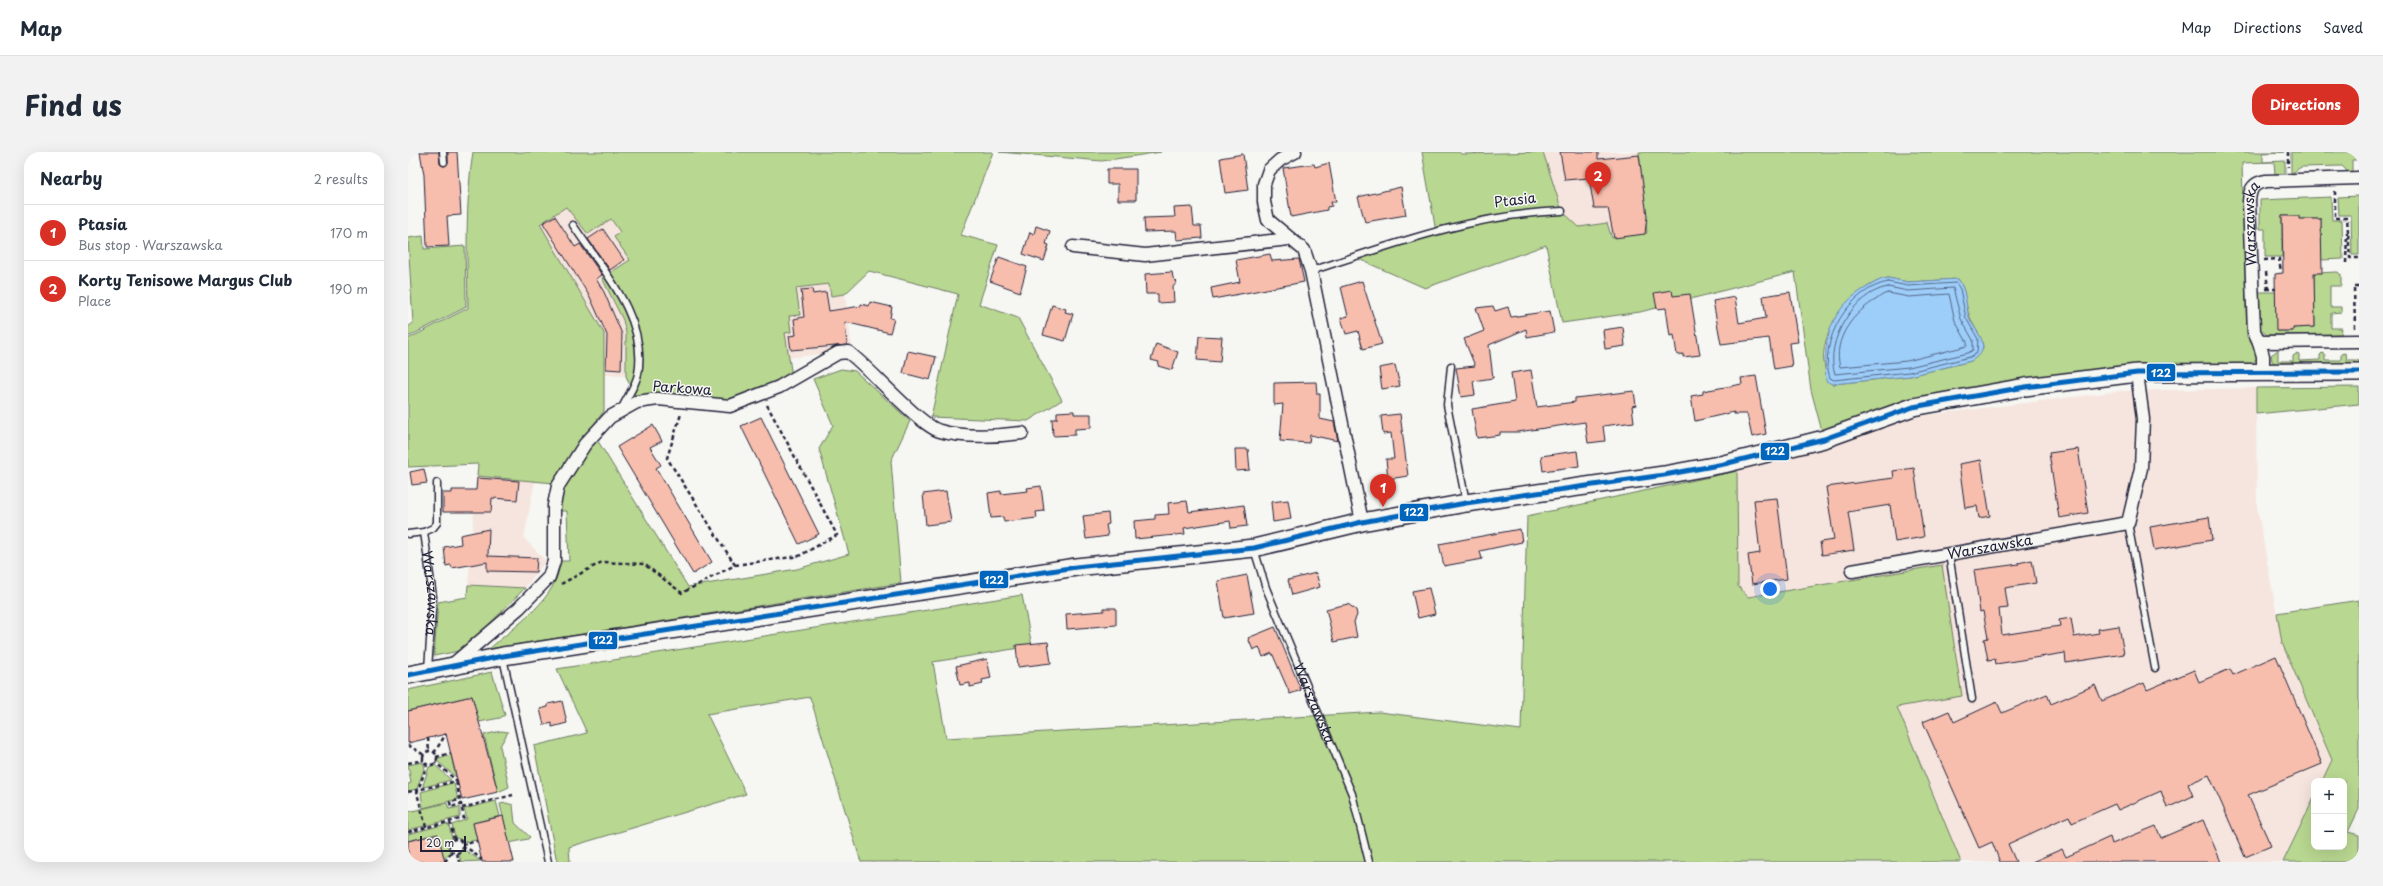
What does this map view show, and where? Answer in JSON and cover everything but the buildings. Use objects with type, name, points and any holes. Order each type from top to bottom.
[{"type":"street","points":[[1296,152],[1280,160],[1269,170],[1264,184],[1264,202],[1268,220],[1304,250],[1311,271],[1362,522]]},
{"type":"street","name":"Warszawska","points":[[2263,373],[2263,356],[2254,331],[2250,201],[2251,188],[2257,182],[2266,181],[2359,178]]},
{"type":"street","points":[[1073,248],[1145,255],[1289,239]]},
{"type":"street","points":[[2259,342],[2357,337]]},
{"type":"street","name":"Parkowa","points":[[451,666],[520,608],[549,577],[554,561],[554,505],[558,486],[594,434],[610,417],[637,402],[658,399],[730,406],[779,388],[838,352],[848,352],[915,414],[939,431],[993,436],[1022,433]]},
{"type":"street","points":[[408,675],[503,656],[1076,567],[1254,548],[1362,522],[1466,504],[1664,475],[1724,464],[1824,439],[1914,407],[2025,387],[2136,373],[2359,372]]},
{"type":"street","points":[[2128,523],[2141,468],[2143,419],[2136,373]]},
{"type":"street","name":"Warszawska","points":[[1852,571],[2128,523]]},
{"type":"lane","points":[[443,152],[444,162]]},
{"type":"lane","name":"Ptasia","points":[[1311,271],[1486,218],[1532,212],[1562,211]]},
{"type":"lane","points":[[573,225],[624,302],[633,320],[640,352],[637,376],[621,411]]},
{"type":"lane","points":[[1451,366],[1447,405],[1466,504]]},
{"type":"lane","points":[[424,532],[433,528],[437,523],[437,483]]},
{"type":"lane","points":[[2128,523],[2155,668]]},
{"type":"lane","name":"Warszawska","points":[[408,534],[424,532],[433,597],[428,671]]},
{"type":"lane","name":"Warszawska","points":[[1254,548],[1266,588],[1352,794],[1368,862]]},
{"type":"lane","points":[[1950,554],[1972,699]]},
{"type":"lane","points":[[503,656],[548,862]]},
{"type":"path","points":[[2335,179],[2335,218],[2347,218],[2346,263]]},
{"type":"path","points":[[2347,232],[2349,236],[2350,258],[2359,258]]},
{"type":"path","points":[[2357,337],[2354,288],[2359,287]]},
{"type":"path","points":[[537,590],[557,586],[602,562],[644,564],[682,593],[735,565],[799,556],[837,535],[761,394]]},
{"type":"path","points":[[684,402],[668,458],[735,565]]},
{"type":"path","points":[[434,753],[446,734]]},
{"type":"path","points":[[428,738],[429,752]]},
{"type":"path","points":[[408,745],[424,755]]},
{"type":"path","points":[[424,755],[429,752],[434,753]]},
{"type":"path","points":[[434,753],[436,757],[435,762]]},
{"type":"path","points":[[436,757],[451,753]]},
{"type":"path","points":[[424,755],[424,760],[427,764]]},
{"type":"path","points":[[408,763],[424,760]]},
{"type":"path","points":[[427,764],[435,762]]},
{"type":"path","points":[[408,832],[464,818],[461,804],[451,806],[450,802],[460,800],[456,781],[435,762]]},
{"type":"path","points":[[426,828],[417,793],[427,764]]},
{"type":"path","points":[[408,792],[456,781]]},
{"type":"path","points":[[462,808],[513,795]]},
{"type":"path","points":[[450,822],[454,840]]},
{"type":"path","points":[[454,840],[460,841],[462,846],[470,850],[482,860]]},
{"type":"path","points":[[454,840],[449,845],[452,851],[457,853]]},
{"type":"path","points":[[459,862],[457,853],[462,846],[477,841]]},
{"type":"path","points":[[445,862],[452,851]]},
{"type":"shaded area","points":[[1543,152],[1639,152],[1647,234],[1612,238],[1605,223],[1579,227],[1562,211]]},
{"type":"shaded area","points":[[567,207],[588,234],[611,219],[621,233],[615,237],[630,260],[603,278],[623,320],[626,333],[626,376],[604,375],[604,333],[540,223]]},
{"type":"shaded area","points":[[829,284],[831,296],[845,294],[852,350],[788,358],[785,332],[789,316],[799,315],[796,288]]},
{"type":"shaded area","points":[[2256,388],[2257,507],[2282,643],[2332,760],[2323,778],[2311,778],[2311,804],[2283,862],[1961,862],[1897,707],[1942,565],[1748,597],[1738,586],[1737,471],[1919,416],[2121,391]]},
{"type":"shaded area","points":[[477,476],[535,480],[524,538],[546,561],[525,588],[468,585]]},
{"type":"green space","points":[[473,152],[993,152],[961,235],[998,245],[979,304],[1018,318],[1062,400],[1028,421],[931,417],[958,294],[869,271],[845,294],[831,296],[829,284],[796,288],[800,315],[789,316],[791,332],[785,333],[792,376],[730,406],[637,402],[626,376],[626,333],[623,320],[602,278],[630,260],[614,237],[620,232],[611,219],[588,234],[566,207],[540,224],[604,333],[604,411],[572,453],[554,483],[477,476],[478,464],[408,467],[408,339],[468,308],[468,210],[470,172]]},
{"type":"green space","points":[[999,152],[1161,152],[1102,161]]},
{"type":"green space","points":[[1422,152],[1459,152],[1461,154],[1543,152],[1562,211],[1579,227],[1607,223],[1612,238],[1647,233],[1639,152],[2285,152],[2263,153],[2263,162],[2285,161],[2285,174],[2275,174],[2274,162],[2242,163],[2247,337],[2257,349],[2258,357],[2251,365],[1913,407],[1824,439],[1811,390],[1795,272],[1640,312],[1562,323],[1546,245],[1425,288],[1354,257],[1436,232]],"holes":[[[1888,278],[1908,282],[1958,279],[1963,288],[1968,312],[1981,339],[1983,348],[1971,361],[1910,376],[1833,384],[1826,370],[1824,354],[1826,340],[1832,326],[1841,312],[1851,300],[1876,282]]]},
{"type":"green space","points":[[2291,152],[2356,152],[2359,160],[2352,160],[2352,172],[2348,172],[2342,166],[2301,167],[2291,174]]},
{"type":"green space","points":[[2359,196],[2359,255],[2352,255],[2351,215],[2339,215],[2338,197]]},
{"type":"green space","points":[[2331,197],[2332,220],[2342,220],[2343,259],[2321,260],[2321,219],[2299,219],[2298,216],[2282,216],[2282,257],[2265,257],[2265,229],[2260,229],[2260,200]]},
{"type":"green space","points":[[423,236],[424,249],[465,246],[466,307],[408,337],[408,327],[413,323],[408,238]]},
{"type":"green space","points":[[2338,272],[2341,275],[2341,286],[2330,286],[2330,307],[2342,307],[2342,312],[2331,313],[2331,328],[2342,328],[2341,334],[2267,335],[2259,328],[2258,292],[2276,292],[2277,331],[2293,331],[2293,328],[2315,327],[2314,273]]},
{"type":"green space","points":[[2278,350],[2278,361],[2293,361],[2293,356],[2296,354],[2299,355],[2299,361],[2320,360],[2320,355],[2322,353],[2325,355],[2325,360],[2341,360],[2341,354],[2344,353],[2346,354],[2347,360],[2359,360],[2359,365],[2277,365],[2272,361],[2271,355]]},
{"type":"green space","points":[[841,369],[855,371],[910,421],[891,461],[901,583],[489,649],[523,621],[544,599],[558,574],[560,561],[569,561],[567,511],[558,511],[563,490],[596,438],[688,587],[797,569],[849,554],[819,449],[833,425],[813,379]]},
{"type":"green space","points":[[2359,387],[2359,404],[2256,414],[2256,388]]},
{"type":"green space","points":[[1737,471],[1738,586],[1748,597],[1942,565],[1962,696],[1897,707],[1961,862],[861,862],[810,697],[707,714],[746,794],[569,847],[570,862],[557,862],[534,746],[587,733],[557,669],[1022,595],[1032,646],[933,662],[946,738],[1379,712],[1521,730],[1527,516]]},
{"type":"green space","points":[[468,585],[525,588],[464,650],[434,656],[438,602],[467,597]]},
{"type":"green space","points":[[2359,600],[2359,809],[2348,832],[2359,835],[2359,857],[2353,862],[2283,862],[2311,804],[2311,850],[2347,850],[2347,778],[2323,778],[2332,760],[2282,643],[2277,613]]},
{"type":"green space","points":[[492,672],[505,715],[500,718],[479,722],[472,696],[408,711],[408,690]]},
{"type":"green space","points":[[501,731],[508,732],[500,746],[509,787],[498,792],[484,735]]},
{"type":"green space","points":[[451,755],[456,777],[437,761],[438,758]]},
{"type":"green space","points":[[422,762],[425,766],[417,789],[408,791],[408,784],[411,783],[408,765]]},
{"type":"green space","points":[[435,765],[451,780],[424,787],[423,785],[429,767]]},
{"type":"green space","points":[[452,783],[454,784],[458,799],[423,808],[421,792]]},
{"type":"green space","points":[[496,801],[500,816],[473,823],[477,840],[463,842],[455,837],[452,825],[467,819],[464,809]]},
{"type":"green space","points":[[447,803],[449,809],[460,807],[460,817],[408,830],[408,812]]},
{"type":"green space","points":[[506,803],[513,805],[515,823],[530,837],[528,839],[509,843],[500,804]]},
{"type":"green space","points":[[446,824],[449,825],[452,838],[448,844],[450,852],[444,860],[438,834],[408,841],[408,834]]},
{"type":"green space","points":[[463,849],[481,861],[461,862],[459,853]]},
{"type":"water","points":[[1888,278],[1908,282],[1958,279],[1963,288],[1969,317],[1982,340],[1982,350],[1978,356],[1971,361],[1910,376],[1833,384],[1826,381],[1825,366],[1828,338],[1831,326],[1837,314],[1856,294],[1878,281]]},
{"type":"transit line","name":"122","points":[[408,675],[503,656],[1076,567],[1254,548],[1362,522],[1466,503],[1664,475],[1724,464],[1824,439],[1913,407],[2025,387],[2137,373],[2359,372]]},
{"type":"place","name":"Korty Tenisowe Margus Club","points":[[1598,195]]},
{"type":"place","name":"Ptasia","points":[[1383,507]]}]
